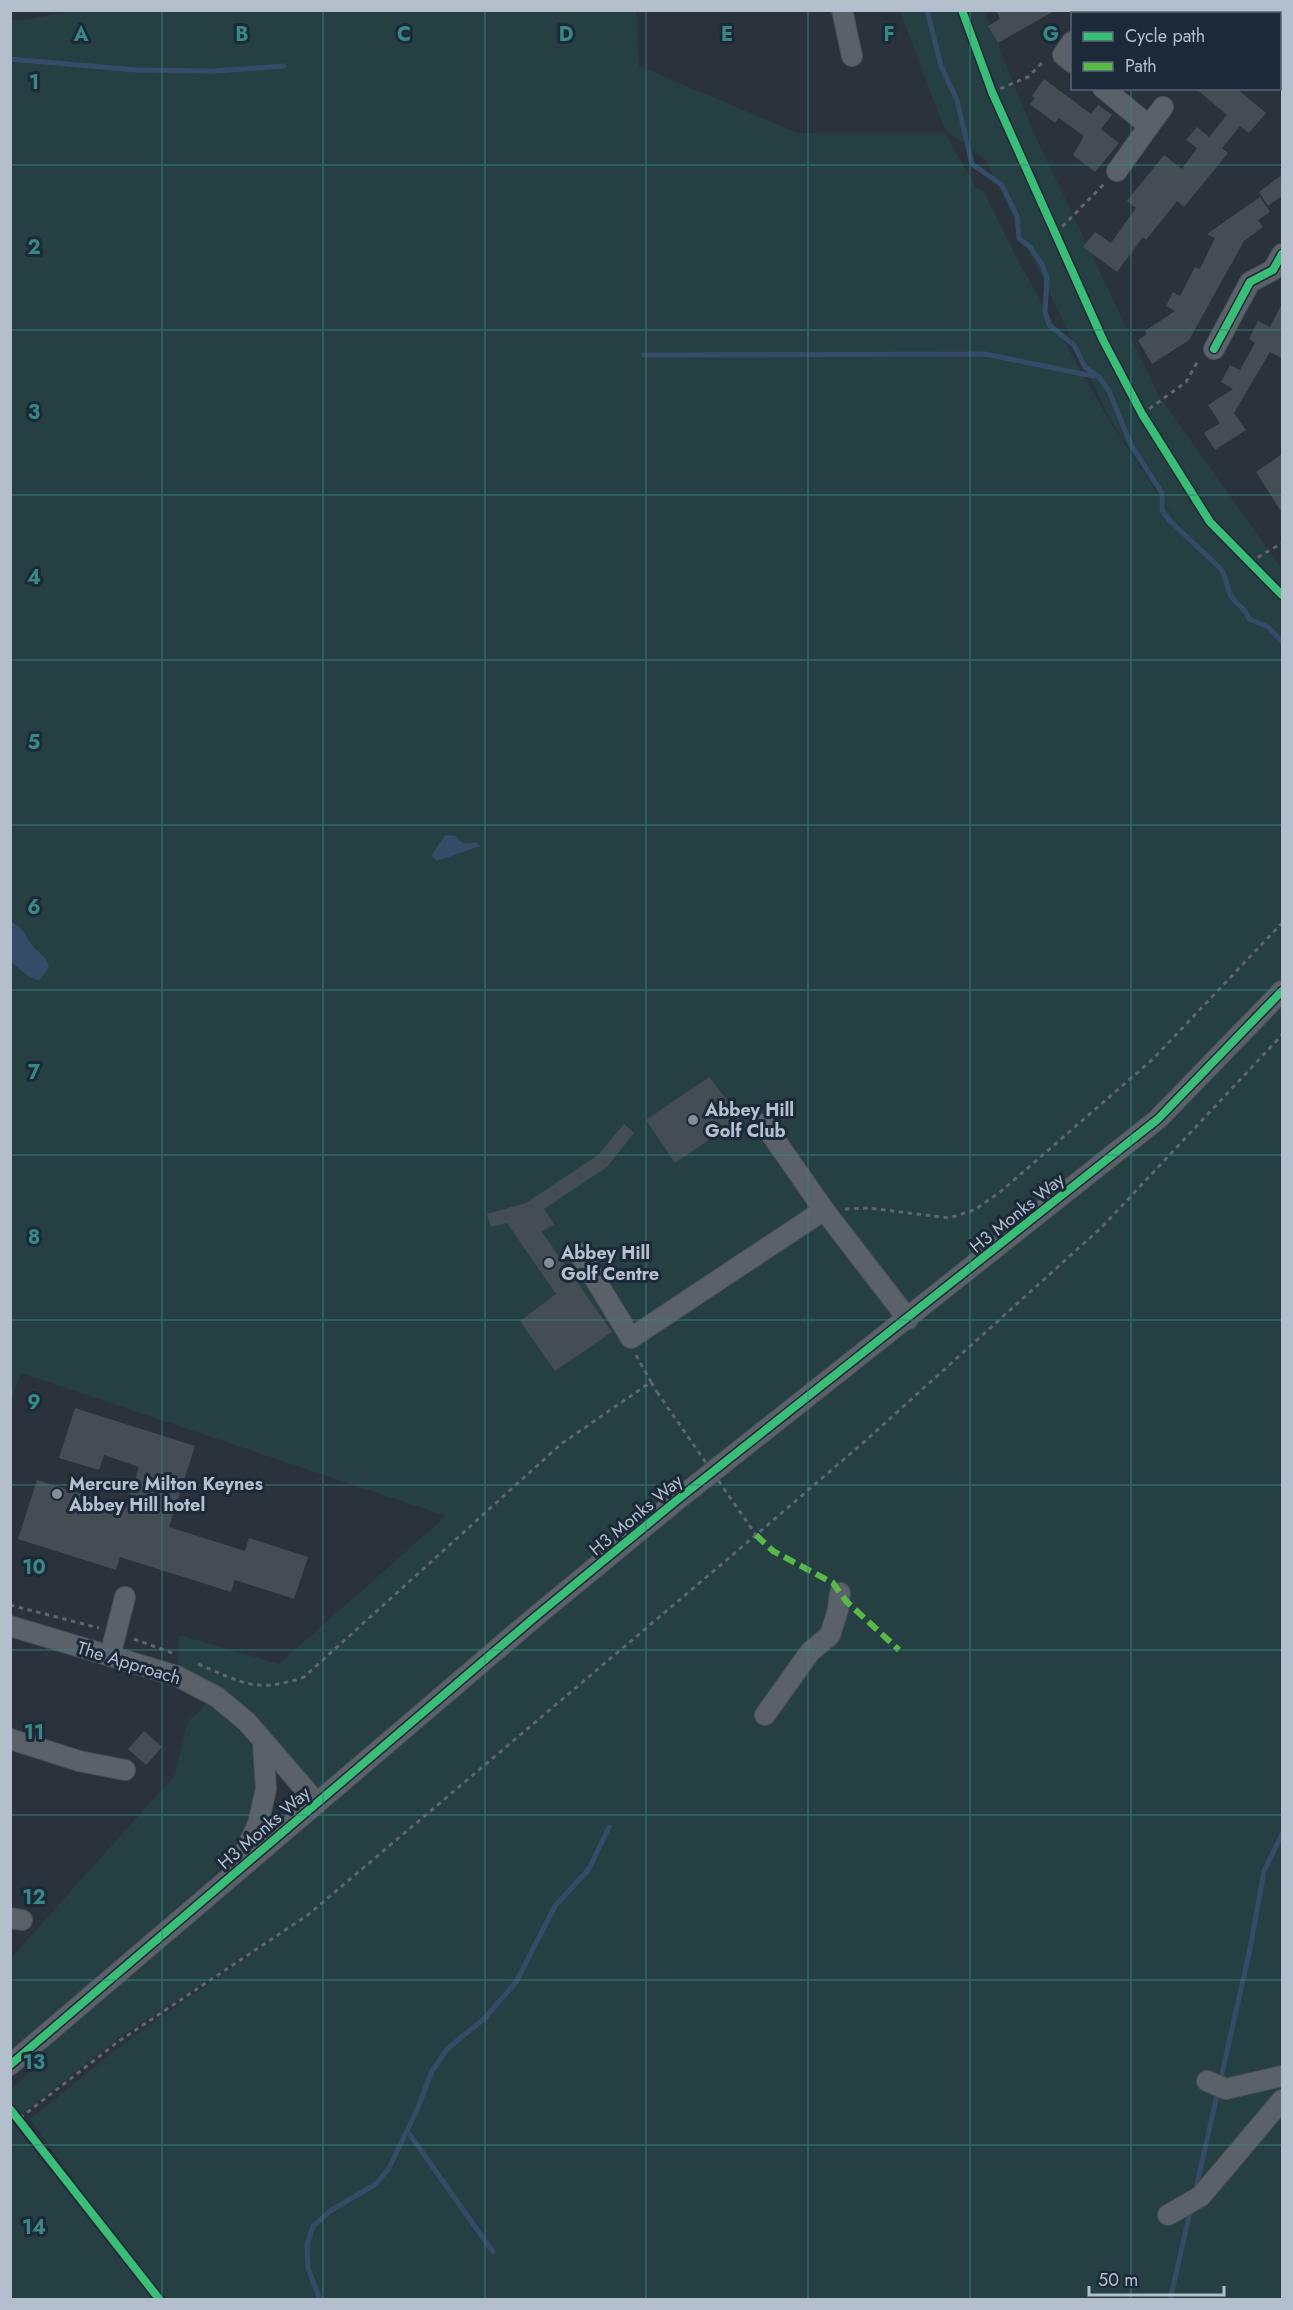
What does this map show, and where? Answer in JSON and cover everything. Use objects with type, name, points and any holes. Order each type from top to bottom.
[{"type":"street","points":[[842,10],[852,56]]},
{"type":"street","points":[[1105,90],[1149,126]]},
{"type":"street","points":[[1117,171],[1163,107]]},
{"type":"street","points":[[1214,349],[1250,282],[1273,270],[1282,254]]},
{"type":"street","name":"H3 Monks Way","points":[[13,2063],[316,1802],[677,1500],[1158,1119],[1282,991]]},
{"type":"street","points":[[764,1124],[824,1209],[908,1319]]},
{"type":"street","points":[[579,1253],[631,1338],[824,1209]]},
{"type":"street","points":[[765,1715],[810,1652],[830,1635],[838,1610],[840,1593]]},
{"type":"street","points":[[110,1656],[125,1598]]},
{"type":"street","name":"The Approach","points":[[11,1629],[177,1676],[217,1696],[247,1722],[316,1802]]},
{"type":"street","points":[[10,1739],[55,1751],[79,1761],[124,1770]]},
{"type":"street","points":[[235,1872],[258,1824],[266,1789],[263,1742]]},
{"type":"street","points":[[1207,2082],[1226,2089],[1282,2076]]},
{"type":"street","points":[[1174,2211],[1201,2196],[1282,2100]]},
{"type":"path","points":[[988,82],[994,96],[1028,77],[1047,58],[1070,53]]},
{"type":"path","points":[[1056,233],[1117,171]]},
{"type":"path","points":[[1051,223],[1060,244]]},
{"type":"path","points":[[1142,414],[1186,382],[1205,350],[1214,349]]},
{"type":"path","points":[[1137,404],[1149,424]]},
{"type":"path","points":[[1250,562],[1282,543]]},
{"type":"path","points":[[1242,554],[1258,570]]},
{"type":"path","points":[[824,1209],[869,1208],[949,1218],[974,1210],[999,1193],[1153,1059],[1282,923]]},
{"type":"path","points":[[27,2127],[18,2116],[119,2041],[309,1914],[864,1442],[1102,1227],[1282,1035]]},
{"type":"path","points":[[631,1338],[641,1366],[657,1392],[756,1535]]},
{"type":"path","points":[[191,1661],[251,1686],[284,1684],[304,1677],[561,1444],[651,1382]]},
{"type":"path","points":[[10,1605],[116,1632],[182,1657]]},
{"type":"green space","points":[[78,10],[636,11],[639,66],[798,133],[945,133],[976,188],[983,190],[1021,266],[1110,422],[1212,575],[1110,419],[986,160],[945,130],[900,11],[984,11],[1034,133],[1159,396],[1282,569],[1282,2299],[160,2299],[30,2119],[122,2045],[288,1928],[117,2039],[22,2114],[11,2102],[11,2090],[35,2067],[31,2061],[321,1808],[263,1742],[177,1676],[179,1635],[279,1664],[446,1516],[21,1373],[11,1400],[11,20],[25,20]]},
{"type":"green space","points":[[207,1701],[245,1736],[256,1755],[259,1788],[251,1823],[212,1877],[14,2049],[11,2046],[11,1958],[175,1775],[187,1722],[200,1711]]},
{"type":"green space","points":[[11,2122],[21,2134],[152,2299],[11,2299]]},
{"type":"water","points":[[445,835],[456,836],[464,843],[476,842],[480,846],[437,861],[431,856]]},
{"type":"water","points":[[10,921],[23,931],[32,946],[47,961],[49,968],[39,981],[28,976],[11,962]]},
{"type":"building","points":[[996,10],[1056,10],[998,43],[988,26],[1000,19]]},
{"type":"building","points":[[1044,79],[1091,114],[1098,105],[1112,115],[1101,129],[1119,143],[1095,172],[1073,155],[1084,136],[1059,118],[1055,123],[1030,104],[1035,98],[1032,96]]},
{"type":"building","points":[[1197,90],[1238,90],[1266,113],[1249,133],[1240,126],[1222,148],[1228,153],[1184,207],[1177,201],[1146,240],[1143,237],[1117,272],[1083,247],[1095,232],[1111,243],[1136,208],[1127,201],[1164,155],[1182,169],[1197,148],[1186,140],[1197,127],[1209,137],[1227,115]]},
{"type":"building","points":[[1282,175],[1282,196],[1268,206],[1259,192]]},
{"type":"building","points":[[1260,197],[1270,212],[1258,220],[1263,227],[1244,241],[1189,340],[1152,364],[1138,340],[1147,334],[1145,331],[1175,311],[1166,306],[1173,292],[1180,296],[1195,267],[1200,269],[1215,238],[1207,234]]},
{"type":"building","points":[[1282,304],[1282,358],[1270,352],[1234,413],[1246,430],[1215,450],[1204,433],[1220,423],[1208,405],[1233,389],[1221,382],[1230,365],[1240,370],[1255,343],[1249,339],[1258,321],[1270,327]]},
{"type":"building","points":[[1282,454],[1282,513],[1256,472]]},
{"type":"building","name":"Abbey Hill Golf Club","points":[[709,1077],[741,1118],[675,1163],[646,1120]]},
{"type":"building","name":"Abbey Hill Golf Centre","points":[[624,1124],[634,1133],[607,1167],[544,1209],[554,1224],[542,1232],[612,1332],[555,1371],[520,1321],[556,1294],[507,1223],[491,1227],[487,1214],[526,1203],[598,1155]]},
{"type":"building","name":"Mercure Milton Keynes Abbey Hill hotel","points":[[75,1408],[195,1446],[169,1527],[245,1551],[249,1538],[308,1557],[294,1599],[235,1580],[231,1592],[120,1557],[116,1570],[18,1539],[37,1480],[126,1508],[139,1467],[104,1455],[99,1470],[59,1458]]},
{"type":"building","points":[[144,1731],[162,1747],[146,1765],[128,1749]]},
{"type":"waterway","points":[[927,10],[941,66],[957,100],[972,164],[1002,185],[1017,216],[1019,238],[1030,247],[1042,264],[1047,278],[1045,311],[1049,325],[1074,345],[1085,367],[1099,377],[1109,391],[1131,445],[1162,493],[1162,510],[1169,520],[1220,568],[1231,596],[1249,619],[1268,627],[1282,642]]},
{"type":"waterway","points":[[10,59],[136,70],[215,71],[284,66]]},
{"type":"waterway","points":[[644,355],[985,354],[1093,376]]},
{"type":"waterway","points":[[320,2300],[308,2268],[307,2245],[313,2226],[330,2211],[376,2184],[389,2168],[417,2110],[432,2071],[447,2049],[485,2018],[516,1982],[555,1906],[589,1869],[609,1827]]},
{"type":"waterway","points":[[1220,2082],[1250,1949],[1264,1871],[1282,1834]]},
{"type":"waterway","points":[[1195,2193],[1218,2091]]},
{"type":"waterway","points":[[408,2132],[493,2252]]},
{"type":"waterway","points":[[1170,2300],[1191,2208]]},
{"type":"marked path","points":[[756,1535],[773,1551],[833,1583],[846,1601],[899,1650]]},
{"type":"cycle path","points":[[962,10],[992,92],[1103,340],[1142,414],[1210,522],[1282,595]]},
{"type":"cycle path","points":[[1214,349],[1250,282],[1273,270],[1282,254]]},
{"type":"cycle path","points":[[10,2065],[535,1617],[677,1500],[1158,1119],[1282,991]]},
{"type":"cycle path","points":[[10,2109],[160,2300]]},
{"type":"place","name":"Abbey Hill Golf Club","points":[[693,1120]]},
{"type":"place","name":"Abbey Hill Golf Centre","points":[[549,1263]]},
{"type":"place","name":"Mercure Milton Keynes Abbey Hill hotel","points":[[57,1494]]}]
